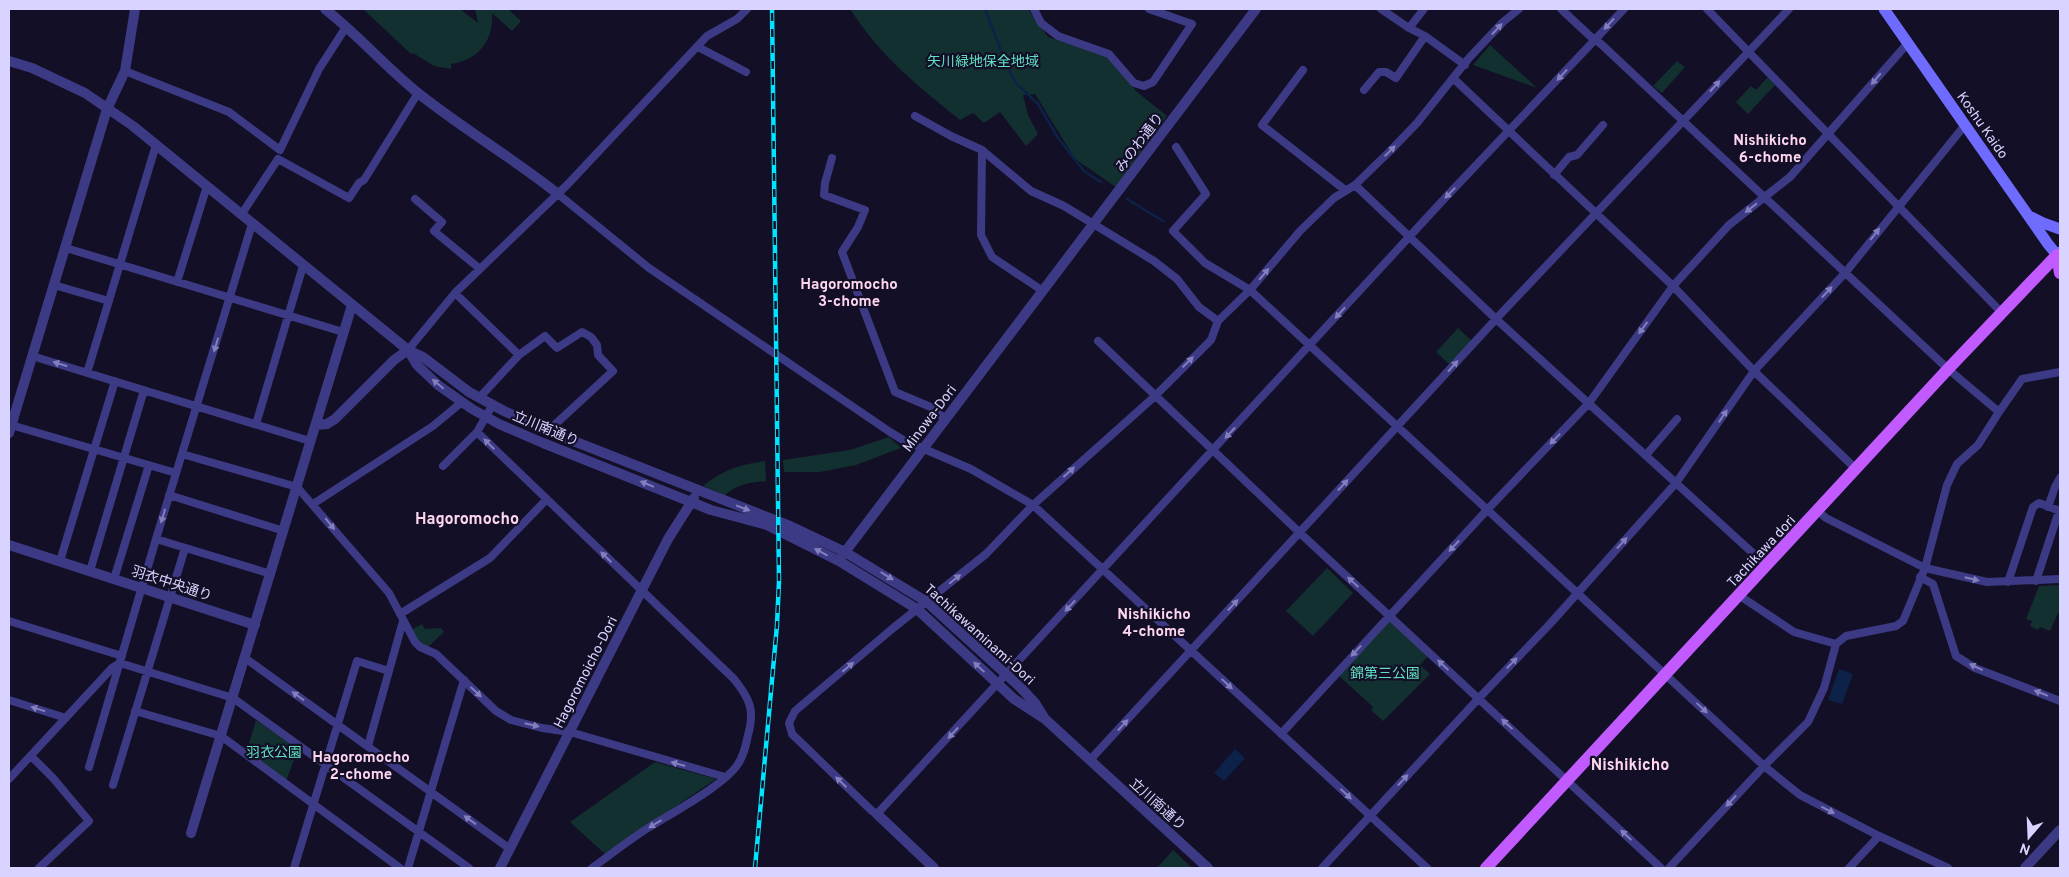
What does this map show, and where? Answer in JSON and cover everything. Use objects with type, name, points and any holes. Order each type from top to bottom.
[{"type":"main road","name":"Koshu Kaido","points":[[1884,9],[2059,255]]},
{"type":"main road","points":[[2030,216],[2060,229]]},
{"type":"main road","points":[[2059,255],[2060,273]]},
{"type":"main road","name":"Tachikawa dori","points":[[1486,868],[1857,470],[1948,369],[2059,255]]},
{"type":"street","points":[[135,9],[125,71],[107,108],[10,429],[94,449],[176,473]]},
{"type":"street","points":[[325,9],[418,93],[456,122],[530,172],[649,268],[890,432],[971,468],[1033,505],[1427,868]]},
{"type":"street","points":[[316,425],[327,424],[335,419],[394,360],[408,350],[455,293],[558,194],[707,36],[737,19],[747,9]]},
{"type":"street","points":[[1034,9],[1041,23],[1058,36],[1109,54],[1134,84],[1144,86],[1153,82],[1192,24],[1149,9]]},
{"type":"street","name":"みのわ通り","points":[[1043,291],[1256,9]]},
{"type":"street","points":[[1381,9],[1409,28],[1425,36],[1465,65]]},
{"type":"street","points":[[1409,28],[1424,9]]},
{"type":"street","points":[[934,868],[792,734],[789,724],[795,711],[986,554],[1033,505],[1154,397],[1211,340],[1218,321],[1250,290],[1300,231],[1334,198],[1355,185],[1417,123],[1503,22],[1519,9]]},
{"type":"street","points":[[1561,9],[1948,369],[1999,412]]},
{"type":"street","points":[[877,814],[1408,238],[1624,9]]},
{"type":"street","points":[[1707,9],[2002,313]]},
{"type":"street","points":[[1090,760],[1496,319],[1788,9]]},
{"type":"street","points":[[125,71],[229,112],[280,150],[319,69],[346,26]]},
{"type":"street","points":[[1364,90],[1379,72],[1386,72],[1396,78],[1425,36]]},
{"type":"street","points":[[1281,734],[1487,510],[1589,404],[1673,286],[1729,225],[1790,178],[1908,43]]},
{"type":"street","points":[[698,47],[746,72]]},
{"type":"street","name":"立川南通り","points":[[9,61],[61,81],[85,93],[133,126],[408,350],[423,357],[479,398],[492,406],[548,431],[698,490]]},
{"type":"street","points":[[1302,70],[1262,125],[1345,190]]},
{"type":"street","points":[[1454,79],[1673,286],[1754,371],[1857,470]]},
{"type":"street","points":[[241,215],[278,159],[349,198],[359,183],[364,180],[418,93]]},
{"type":"street","points":[[915,116],[951,136],[982,150],[1031,192],[1064,206],[1165,269],[1177,279],[1199,307],[1218,321]]},
{"type":"street","points":[[1554,175],[1569,157],[1578,155],[1603,125]]},
{"type":"street","points":[[1322,868],[1549,625],[1576,592],[1676,483],[1754,371],[1845,273],[1965,125]]},
{"type":"street","points":[[87,373],[156,145]]},
{"type":"street","points":[[1176,147],[1206,194],[1172,231],[1206,263],[1250,290],[1764,766],[1800,795],[1879,836],[1948,868]]},
{"type":"street","points":[[982,150],[981,235],[992,257],[1043,291]]},
{"type":"street","points":[[832,158],[825,183],[824,195],[865,210],[858,227],[842,252],[895,392],[933,408],[945,419]]},
{"type":"street","points":[[1355,185],[1408,238],[1768,566]]},
{"type":"street","points":[[177,282],[207,186]]},
{"type":"street","points":[[415,199],[442,222],[434,231],[480,269]]},
{"type":"street","points":[[89,767],[169,495],[231,298],[252,224]]},
{"type":"street","points":[[66,248],[343,332]]},
{"type":"street","points":[[256,424],[303,266]]},
{"type":"street","points":[[54,285],[109,301]]},
{"type":"street","name":"Minowa-Dori","points":[[839,562],[844,552],[1043,291]]},
{"type":"street","points":[[455,293],[519,356]]},
{"type":"street","points":[[190,833],[298,488],[310,441],[352,305]]},
{"type":"street","points":[[479,398],[519,356],[545,336],[557,348],[582,332],[591,337],[597,345],[598,355],[613,371],[548,431]]},
{"type":"street","points":[[1098,341],[1154,397],[1661,868]]},
{"type":"street","name":"立川南通り","points":[[408,350],[417,365],[438,385],[486,417],[543,443],[692,502]]},
{"type":"street","points":[[32,356],[310,441]]},
{"type":"street","points":[[1670,868],[1764,766],[1808,722],[1824,688],[1836,644],[1846,636],[1896,626],[1904,620],[1925,568],[1947,485],[1957,464],[1978,445],[2022,379],[2060,372]]},
{"type":"street","points":[[60,561],[115,381]]},
{"type":"street","points":[[90,571],[144,390]]},
{"type":"street","points":[[313,504],[433,426],[462,402]]},
{"type":"street","points":[[443,466],[477,432],[492,406]]},
{"type":"street","points":[[1646,455],[1677,419]]},
{"type":"street","points":[[477,432],[641,591],[663,609],[729,675],[747,696],[752,710],[751,723],[743,754],[737,766],[686,805],[645,830],[592,868]]},
{"type":"street","points":[[182,454],[298,488],[389,594],[415,642],[420,647],[436,654],[496,711],[511,720],[542,728],[570,732],[725,777]]},
{"type":"street","points":[[114,579],[148,465]]},
{"type":"street","points":[[2048,507],[2060,478]]},
{"type":"street","name":"Hagoromoicho-Dori","points":[[500,868],[668,539],[698,490]]},
{"type":"street","name":"Tachikawaminami-Dori","points":[[698,490],[790,526],[844,552],[927,602],[1035,703],[1045,719]]},
{"type":"street","points":[[169,495],[284,532]]},
{"type":"street","points":[[368,746],[402,618],[490,558],[546,500]]},
{"type":"street","name":"Tachikawaminami-Dori","points":[[692,502],[711,510],[767,526],[839,562],[917,609],[1014,699],[1045,719],[1090,760]]},
{"type":"street","points":[[2008,582],[2033,507],[2039,503],[2060,511],[2036,581]]},
{"type":"street","points":[[1818,511],[1826,518],[1925,568],[1987,582],[2060,579]]},
{"type":"street","points":[[156,540],[271,574]]},
{"type":"street","name":"羽衣中央通り","points":[[9,545],[255,624]]},
{"type":"street","points":[[113,785],[185,548]]},
{"type":"street","points":[[1920,577],[1933,584],[1956,656],[1975,668],[2060,701]]},
{"type":"street","points":[[1740,596],[1794,632],[1836,644]]},
{"type":"street","points":[[9,622],[121,659],[147,671],[233,698],[469,868]]},
{"type":"street","points":[[245,658],[510,849]]},
{"type":"street","points":[[9,779],[121,659]]},
{"type":"street","points":[[294,868],[357,661],[389,671]]},
{"type":"street","points":[[408,868],[464,680]]},
{"type":"street","points":[[9,700],[66,718]]},
{"type":"street","points":[[135,711],[221,736],[400,868]]},
{"type":"street","points":[[31,756],[53,778],[89,821],[39,868]]},
{"type":"street","name":"立川南通り","points":[[1090,760],[1208,868]]},
{"type":"street","points":[[2025,868],[2060,830]]},
{"type":"street","points":[[1849,868],[1879,836]]},
{"type":"green space","points":[[363,9],[460,9],[478,23],[475,9],[508,9],[521,21],[512,31],[492,13],[490,32],[482,48],[469,58],[451,64],[451,69],[434,66],[413,53],[411,54]]},
{"type":"green space","name":"矢川緑地保全地域","points":[[850,9],[1028,9],[1048,37],[1106,56],[1136,91],[1167,116],[1116,187],[1075,159],[1035,94],[1023,95],[1028,115],[1038,134],[1026,146],[1000,112],[984,123],[973,113],[960,120],[914,82],[887,56],[874,42]]},
{"type":"green space","points":[[1490,45],[1537,88],[1473,65]]},
{"type":"green space","points":[[1677,61],[1685,67],[1662,93],[1653,86]]},
{"type":"green space","points":[[1768,77],[1775,85],[1748,114],[1736,102],[1751,86],[1756,90]]},
{"type":"green space","points":[[1458,328],[1472,341],[1450,365],[1436,352]]},
{"type":"green space","points":[[889,437],[901,448],[856,465],[820,472],[784,472],[783,460],[850,450]]},
{"type":"green space","points":[[765,461],[766,481],[744,484],[734,488],[725,495],[703,486],[718,475],[732,469]]},
{"type":"green space","points":[[1327,568],[1353,593],[1313,636],[1286,611]]},
{"type":"green space","points":[[2060,585],[2060,609],[2050,631],[2040,627],[2038,630],[2030,626],[2032,621],[2026,619],[2039,586]]},
{"type":"green space","name":"錦第三公園","points":[[1389,620],[1429,655],[1420,665],[1430,674],[1383,721],[1371,710],[1373,707],[1338,675]]},
{"type":"green space","points":[[422,624],[425,629],[441,628],[444,632],[428,647],[419,643],[411,630]]},
{"type":"green space","name":"羽衣公園","points":[[256,720],[298,749],[286,781],[247,751]]},
{"type":"green space","points":[[655,762],[716,779],[605,854],[570,822]]},
{"type":"green space","points":[[1173,850],[1192,868],[1157,868]]},
{"type":"water","points":[[1839,669],[1853,674],[1842,704],[1828,700]]},
{"type":"water","points":[[1235,749],[1245,758],[1224,781],[1214,773]]},
{"type":"waterway","points":[[985,9],[1007,66],[1016,83],[1038,104],[1058,138],[1084,171],[1101,182]]},
{"type":"waterway","points":[[1127,199],[1163,221]]},
{"type":"railway","points":[[755,868],[777,625],[779,581],[772,9]]},
{"type":"district","name":"Nishikicho 6-chome","points":[[1770,148]]},
{"type":"district","name":"Hagoromocho 3-chome","points":[[849,292]]},
{"type":"district","name":"Hagoromocho","points":[[467,518]]},
{"type":"district","name":"Nishikicho 4-chome","points":[[1154,622]]},
{"type":"district","name":"Nishikicho","points":[[1630,764]]},
{"type":"district","name":"Hagoromocho 2-chome","points":[[361,766]]}]
